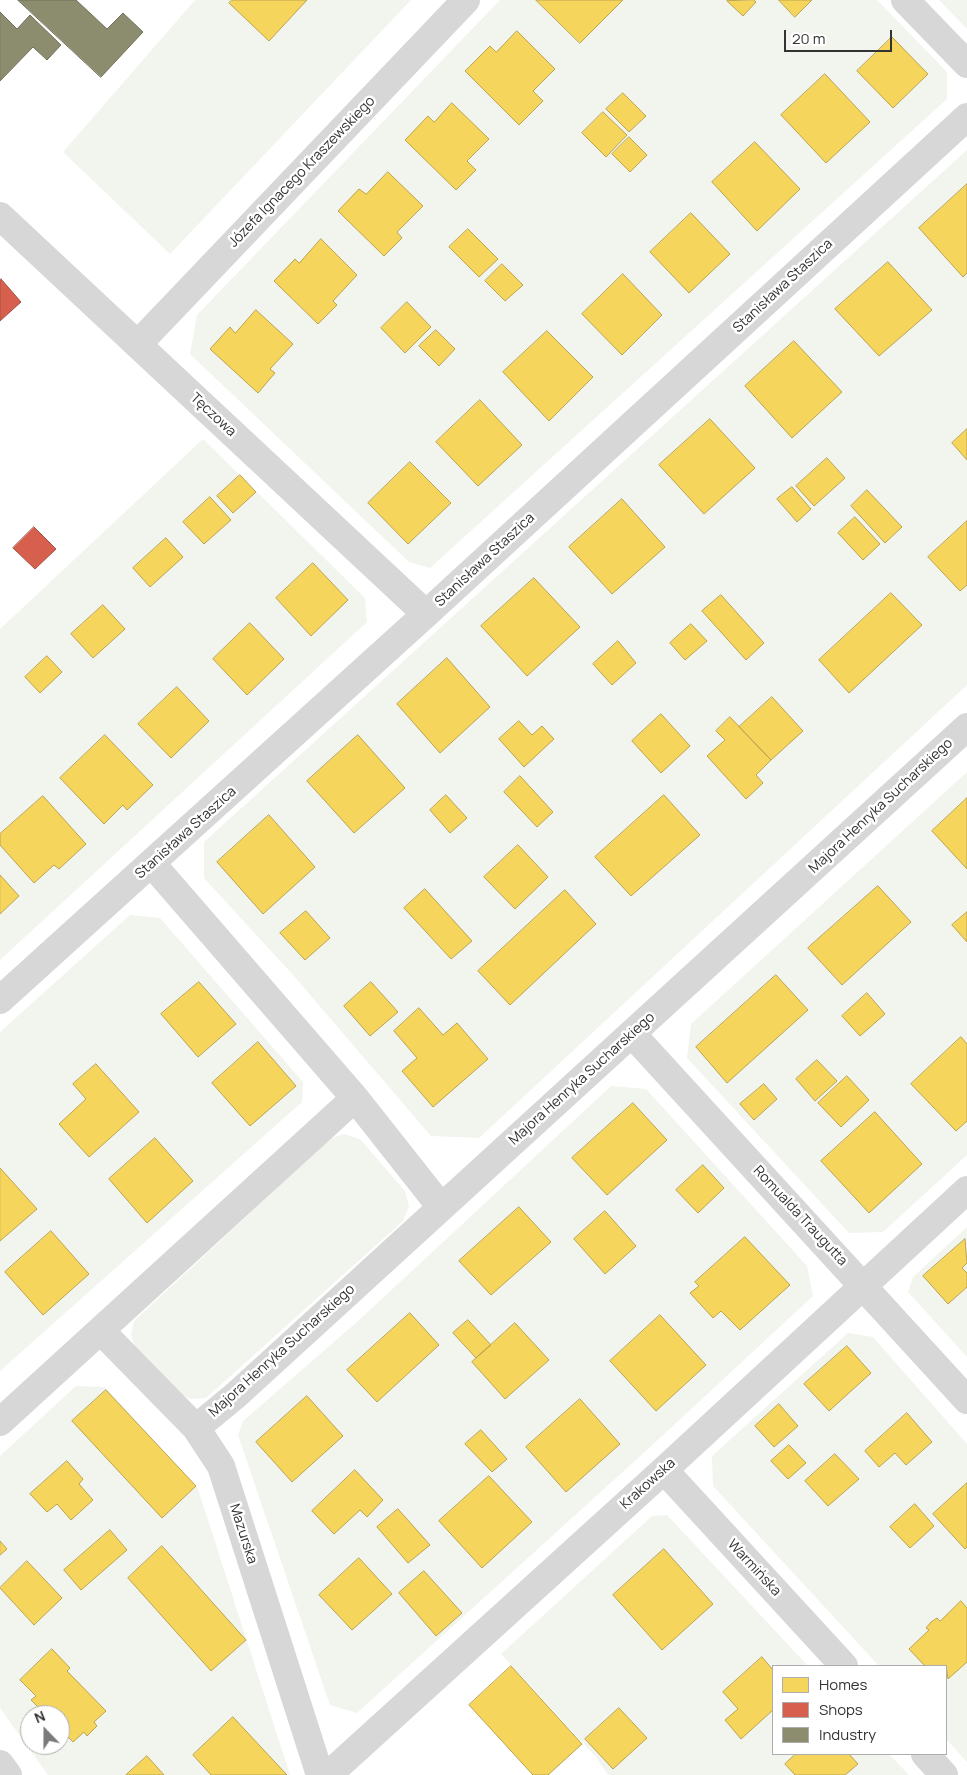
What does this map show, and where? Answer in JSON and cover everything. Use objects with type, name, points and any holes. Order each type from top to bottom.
[{"type":"street","name":"Józefa Ignacego Kraszewskiego","points":[[138,344],[466,0]]},
{"type":"street","points":[[905,0],[967,64]]},
{"type":"street","name":"Stanisława Staszica","points":[[0,1000],[152,864],[967,118]]},
{"type":"street","name":"Tęczowa","points":[[0,216],[426,614]]},
{"type":"street","name":"Majora Henryka Sucharskiego","points":[[196,1428],[236,1395],[967,727]]},
{"type":"street","points":[[152,864],[355,1098],[440,1207]]},
{"type":"street","name":"Romualda Traugutta","points":[[632,1034],[863,1284],[967,1400]]},
{"type":"street","points":[[0,1422],[355,1098]]},
{"type":"street","name":"Krakowska","points":[[328,1775],[664,1470],[863,1284],[967,1190]]},
{"type":"street","name":"Mazurska","points":[[101,1330],[196,1428],[222,1466],[320,1775]]},
{"type":"street","name":"Warmińska","points":[[664,1470],[843,1665]]},
{"type":"street","points":[[926,1755],[944,1775]]},
{"type":"street","points":[[0,1764],[8,1775]]},
{"type":"shaded area","points":[[195,0],[411,0],[170,254],[63,152]]},
{"type":"shaded area","points":[[500,0],[877,0],[947,72],[947,99],[430,568],[409,562],[190,354],[197,315]]},
{"type":"shaded area","points":[[939,0],[967,0],[967,29]]},
{"type":"shaded area","points":[[967,150],[967,685],[479,1138],[431,1136],[294,976],[204,878],[204,842]]},
{"type":"shaded area","points":[[203,439],[365,598],[367,622],[0,960],[0,629]]},
{"type":"shaded area","points":[[967,772],[967,1155],[883,1232],[849,1233],[687,1058],[691,1024]]},
{"type":"shaded area","points":[[130,915],[160,918],[303,1082],[302,1102],[0,1371],[0,1032]]},
{"type":"shaded area","points":[[611,1086],[646,1089],[807,1266],[813,1296],[648,1449],[357,1713],[330,1705],[238,1435],[243,1421],[357,1322]]},
{"type":"shaded area","points":[[344,1134],[360,1139],[405,1191],[409,1206],[403,1221],[206,1398],[191,1399],[177,1393],[134,1347],[131,1334],[134,1321],[330,1139]]},
{"type":"shaded area","points":[[967,1227],[967,1357],[908,1292],[913,1277]]},
{"type":"shaded area","points":[[848,1333],[873,1337],[967,1444],[967,1762],[947,1740],[947,1665],[878,1665],[713,1486],[712,1456]]},
{"type":"shaded area","points":[[76,1386],[105,1387],[198,1489],[290,1775],[48,1775],[34,1755],[70,1755],[70,1705],[20,1705],[20,1736],[0,1708],[0,1456]]},
{"type":"shaded area","points":[[667,1515],[807,1665],[772,1665],[772,1755],[890,1755],[909,1775],[608,1775],[596,1757],[501,1654],[652,1516]]},
{"type":"building: Homes","points":[[232,0],[307,0],[269,41],[229,3]]},
{"type":"building: Homes","points":[[536,0],[623,0],[580,43]]},
{"type":"building: Homes","points":[[754,0],[756,2],[743,16],[727,1]]},
{"type":"building: Homes","points":[[779,0],[812,0],[795,17]]},
{"type":"building: Homes","points":[[517,31],[555,69],[533,91],[543,101],[519,125],[465,71],[490,46],[496,52]]},
{"type":"building: Homes","points":[[892,37],[928,74],[893,108],[857,71]]},
{"type":"building: Homes","points":[[825,74],[870,122],[826,163],[781,115]]},
{"type":"building: Homes","points":[[623,93],[646,116],[629,132],[606,109]]},
{"type":"building: Homes","points":[[452,103],[489,139],[467,161],[476,170],[456,190],[405,140],[428,116],[434,122]]},
{"type":"building: Homes","points":[[603,112],[627,135],[606,157],[582,133]]},
{"type":"building: Homes","points":[[629,137],[647,155],[630,172],[612,154]]},
{"type":"building: Homes","points":[[755,142],[800,189],[757,231],[712,182]]},
{"type":"building: Homes","points":[[388,172],[423,206],[397,232],[402,238],[384,256],[338,211],[359,189],[366,194]]},
{"type":"building: Homes","points":[[967,184],[967,273],[963,277],[919,228]]},
{"type":"building: Homes","points":[[691,213],[730,254],[689,293],[650,252]]},
{"type":"building: Homes","points":[[468,229],[498,259],[479,277],[449,247]]},
{"type":"building: Homes","points":[[321,239],[357,275],[333,301],[337,305],[318,324],[274,281],[295,259],[299,263]]},
{"type":"building: Homes","points":[[888,262],[932,310],[879,356],[835,309]]},
{"type":"building: Homes","points":[[502,264],[523,285],[505,301],[485,281]]},
{"type":"building: Homes","points":[[623,274],[662,315],[622,355],[582,314]]},
{"type":"building: Homes","points":[[407,302],[431,327],[405,353],[381,328]]},
{"type":"building: Homes","points":[[256,310],[293,344],[270,369],[275,373],[258,393],[210,349],[230,327],[235,333]]},
{"type":"building: Homes","points":[[436,330],[455,349],[439,366],[419,346]]},
{"type":"building: Homes","points":[[547,331],[593,377],[549,421],[503,372]]},
{"type":"building: Homes","points":[[794,341],[842,392],[792,438],[745,386]]},
{"type":"building: Homes","points":[[480,400],[522,445],[478,486],[436,442]]},
{"type":"building: Homes","points":[[710,419],[755,468],[704,514],[659,465]]},
{"type":"building: Homes","points":[[967,429],[967,460],[952,443]]},
{"type":"building: Homes","points":[[827,458],[845,478],[814,506],[796,486]]},
{"type":"building: Homes","points":[[410,462],[451,503],[408,544],[368,503]]},
{"type":"building: Homes","points":[[240,475],[256,492],[233,513],[217,496]]},
{"type":"building: Homes","points":[[792,487],[811,509],[797,522],[777,499]]},
{"type":"building: Homes","points":[[867,490],[902,527],[885,543],[851,506]]},
{"type":"building: Homes","points":[[210,497],[231,520],[204,544],[183,522]]},
{"type":"building: Homes","points":[[622,499],[665,547],[612,594],[569,547]]},
{"type":"building: Homes","points":[[855,517],[880,544],[863,560],[838,533]]},
{"type":"building: Homes","points":[[967,521],[967,585],[960,591],[928,557]]},
{"type":"building: Homes","points":[[166,538],[183,557],[150,587],[133,568]]},
{"type":"building: Homes","points":[[313,563],[348,600],[311,636],[276,598]]},
{"type":"building: Homes","points":[[534,578],[580,627],[527,676],[481,626]]},
{"type":"building: Homes","points":[[891,593],[922,625],[849,693],[819,660]]},
{"type":"building: Homes","points":[[721,595],[764,643],[746,660],[702,611]]},
{"type":"building: Homes","points":[[103,605],[125,629],[93,658],[71,634]]},
{"type":"building: Homes","points":[[250,623],[284,659],[247,695],[213,659]]},
{"type":"building: Homes","points":[[691,624],[707,641],[685,660],[670,643]]},
{"type":"building: Homes","points":[[618,641],[636,663],[612,685],[593,664]]},
{"type":"building: Homes","points":[[47,656],[62,672],[40,693],[25,677]]},
{"type":"building: Homes","points":[[447,658],[490,707],[440,753],[397,704]]},
{"type":"building: Homes","points":[[177,687],[209,721],[171,758],[138,724]]},
{"type":"building: Homes","points":[[772,697],[803,731],[771,760],[739,727]]},
{"type":"building: Homes","points":[[661,714],[690,746],[661,773],[632,741]]},
{"type":"building: Homes","points":[[730,717],[771,760],[756,775],[763,783],[746,799],[707,756],[725,740],[716,731]]},
{"type":"building: Homes","points":[[519,721],[532,735],[542,726],[554,739],[524,767],[499,739]]},
{"type":"building: Homes","points":[[105,735],[153,785],[127,810],[123,805],[104,824],[60,778]]},
{"type":"building: Homes","points":[[358,735],[405,788],[354,833],[307,781]]},
{"type":"building: Homes","points":[[520,776],[553,812],[537,827],[504,792]]},
{"type":"building: Homes","points":[[446,795],[467,818],[450,833],[430,810]]},
{"type":"building: Homes","points":[[664,795],[700,835],[631,896],[595,857]]},
{"type":"building: Homes","points":[[43,796],[86,844],[59,869],[54,865],[34,883],[0,845],[0,834]]},
{"type":"building: Homes","points":[[967,798],[967,869],[932,831]]},
{"type":"building: Homes","points":[[269,815],[315,867],[263,914],[217,862]]},
{"type":"building: Homes","points":[[518,845],[548,877],[515,909],[484,877]]},
{"type":"building: Homes","points":[[0,875],[19,896],[0,914]]},
{"type":"building: Homes","points":[[878,886],[911,922],[842,985],[808,948]]},
{"type":"building: Homes","points":[[425,889],[472,941],[451,959],[404,908]]},
{"type":"building: Homes","points":[[565,890],[596,924],[510,1005],[478,971]]},
{"type":"building: Homes","points":[[306,911],[330,938],[305,960],[280,933]]},
{"type":"building: Homes","points":[[967,912],[967,942],[952,925]]},
{"type":"building: Homes","points":[[776,975],[808,1010],[727,1083],[696,1047]]},
{"type":"building: Homes","points":[[199,982],[236,1024],[198,1057],[161,1014]]},
{"type":"building: Homes","points":[[371,982],[398,1012],[370,1036],[344,1006]]},
{"type":"building: Homes","points":[[867,993],[885,1014],[860,1036],[842,1016]]},
{"type":"building: Homes","points":[[419,1008],[443,1035],[457,1023],[488,1059],[433,1107],[402,1071],[417,1058],[394,1031]]},
{"type":"building: Homes","points":[[961,1037],[967,1044],[967,1121],[956,1131],[911,1084]]},
{"type":"building: Homes","points":[[258,1042],[296,1086],[250,1126],[212,1083]]},
{"type":"building: Homes","points":[[817,1060],[837,1081],[815,1101],[796,1079]]},
{"type":"building: Homes","points":[[96,1064],[139,1112],[89,1157],[59,1124],[86,1099],[73,1084]]},
{"type":"building: Homes","points":[[847,1076],[869,1100],[841,1127],[818,1103]]},
{"type":"building: Homes","points":[[764,1084],[777,1099],[754,1120],[740,1104]]},
{"type":"building: Homes","points":[[633,1103],[667,1140],[607,1195],[572,1158]]},
{"type":"building: Homes","points":[[875,1112],[922,1164],[869,1213],[821,1161]]},
{"type":"building: Homes","points":[[155,1138],[193,1181],[147,1223],[109,1179]]},
{"type":"building: Homes","points":[[703,1165],[724,1188],[698,1213],[676,1190]]},
{"type":"building: Homes","points":[[0,1168],[37,1209],[0,1241]]},
{"type":"building: Homes","points":[[519,1207],[551,1242],[491,1295],[459,1261]]},
{"type":"building: Homes","points":[[605,1211],[636,1246],[605,1274],[574,1239]]},
{"type":"building: Homes","points":[[51,1231],[89,1274],[43,1315],[5,1272]]},
{"type":"building: Homes","points":[[745,1237],[790,1285],[740,1330],[721,1311],[713,1318],[690,1293],[699,1286],[695,1282]]},
{"type":"building: Homes","points":[[965,1239],[967,1263],[962,1268],[967,1273],[967,1287],[948,1304],[923,1276]]},
{"type":"building: Homes","points":[[410,1313],[439,1345],[377,1402],[347,1370]]},
{"type":"building: Homes","points":[[660,1315],[706,1365],[656,1411],[610,1361]]},
{"type":"building: Homes","points":[[468,1320],[491,1345],[476,1358],[453,1333]]},
{"type":"building: Homes","points":[[515,1323],[549,1360],[505,1399],[472,1362]]},
{"type":"building: Homes","points":[[847,1346],[871,1373],[829,1411],[804,1384]]},
{"type":"building: Homes","points":[[106,1390],[196,1486],[162,1518],[72,1421]]},
{"type":"building: Homes","points":[[307,1396],[343,1436],[292,1482],[256,1442]]},
{"type":"building: Homes","points":[[580,1399],[620,1444],[566,1492],[526,1447]]},
{"type":"building: Homes","points":[[779,1404],[798,1426],[774,1447],[755,1426]]},
{"type":"building: Homes","points":[[907,1413],[932,1442],[906,1465],[895,1453],[879,1467],[865,1451]]},
{"type":"building: Homes","points":[[481,1430],[507,1459],[492,1472],[465,1444]]},
{"type":"building: Homes","points":[[789,1445],[806,1463],[788,1479],[771,1461]]},
{"type":"building: Homes","points":[[835,1454],[859,1479],[828,1506],[805,1481]]},
{"type":"building: Homes","points":[[67,1461],[83,1479],[79,1484],[93,1500],[71,1520],[57,1504],[47,1512],[30,1494]]},
{"type":"building: Homes","points":[[355,1470],[383,1500],[367,1517],[360,1510],[334,1534],[312,1511]]},
{"type":"building: Homes","points":[[489,1476],[532,1522],[482,1568],[439,1521]]},
{"type":"building: Homes","points":[[967,1483],[967,1547],[965,1549],[933,1514]]},
{"type":"building: Homes","points":[[915,1504],[934,1526],[910,1548],[890,1527]]},
{"type":"building: Homes","points":[[398,1509],[430,1545],[408,1563],[377,1527]]},
{"type":"building: Homes","points":[[110,1530],[127,1550],[81,1590],[64,1570]]},
{"type":"building: Homes","points":[[0,1541],[7,1549],[0,1555]]},
{"type":"building: Homes","points":[[162,1546],[246,1640],[211,1671],[128,1578]]},
{"type":"building: Homes","points":[[664,1549],[713,1604],[662,1650],[613,1595]]},
{"type":"building: Homes","points":[[359,1558],[392,1594],[352,1630],[319,1595]]},
{"type":"building: Homes","points":[[27,1561],[62,1598],[34,1625],[0,1588]]},
{"type":"building: Homes","points":[[424,1571],[462,1613],[436,1636],[399,1593]]},
{"type":"building: Homes","points":[[961,1601],[967,1608],[967,1662],[948,1679],[947,1665],[924,1665],[909,1649],[929,1630],[926,1628],[931,1622],[937,1618],[940,1621]]},
{"type":"building: Homes","points":[[52,1649],[70,1668],[67,1671],[106,1711],[94,1722],[97,1726],[87,1736],[84,1732],[73,1742],[70,1739],[70,1705],[36,1705],[31,1700],[36,1696],[20,1680]]},
{"type":"building: Homes","points":[[762,1657],[772,1669],[772,1711],[741,1739],[725,1720],[738,1709],[723,1692]]},
{"type":"building: Homes","points":[[511,1666],[582,1744],[548,1775],[533,1775],[469,1705]]},
{"type":"building: Homes","points":[[619,1708],[647,1738],[613,1769],[585,1739]]},
{"type":"building: Homes","points":[[233,1717],[287,1775],[211,1775],[193,1755]]},
{"type":"building: Homes","points":[[795,1755],[850,1755],[858,1764],[845,1775],[795,1775],[785,1764]]},
{"type":"building: Homes","points":[[147,1756],[164,1775],[126,1775]]},
{"type":"building: Shops","points":[[0,280],[21,302],[0,321]]},
{"type":"building: Shops","points":[[34,527],[56,549],[35,569],[13,548]]},
{"type":"building: Industry","points":[[18,0],[76,0],[107,29],[123,13],[143,32],[101,77]]},
{"type":"building: Industry","points":[[0,12],[17,29],[30,15],[61,45],[47,60],[33,47],[0,81]]}]
